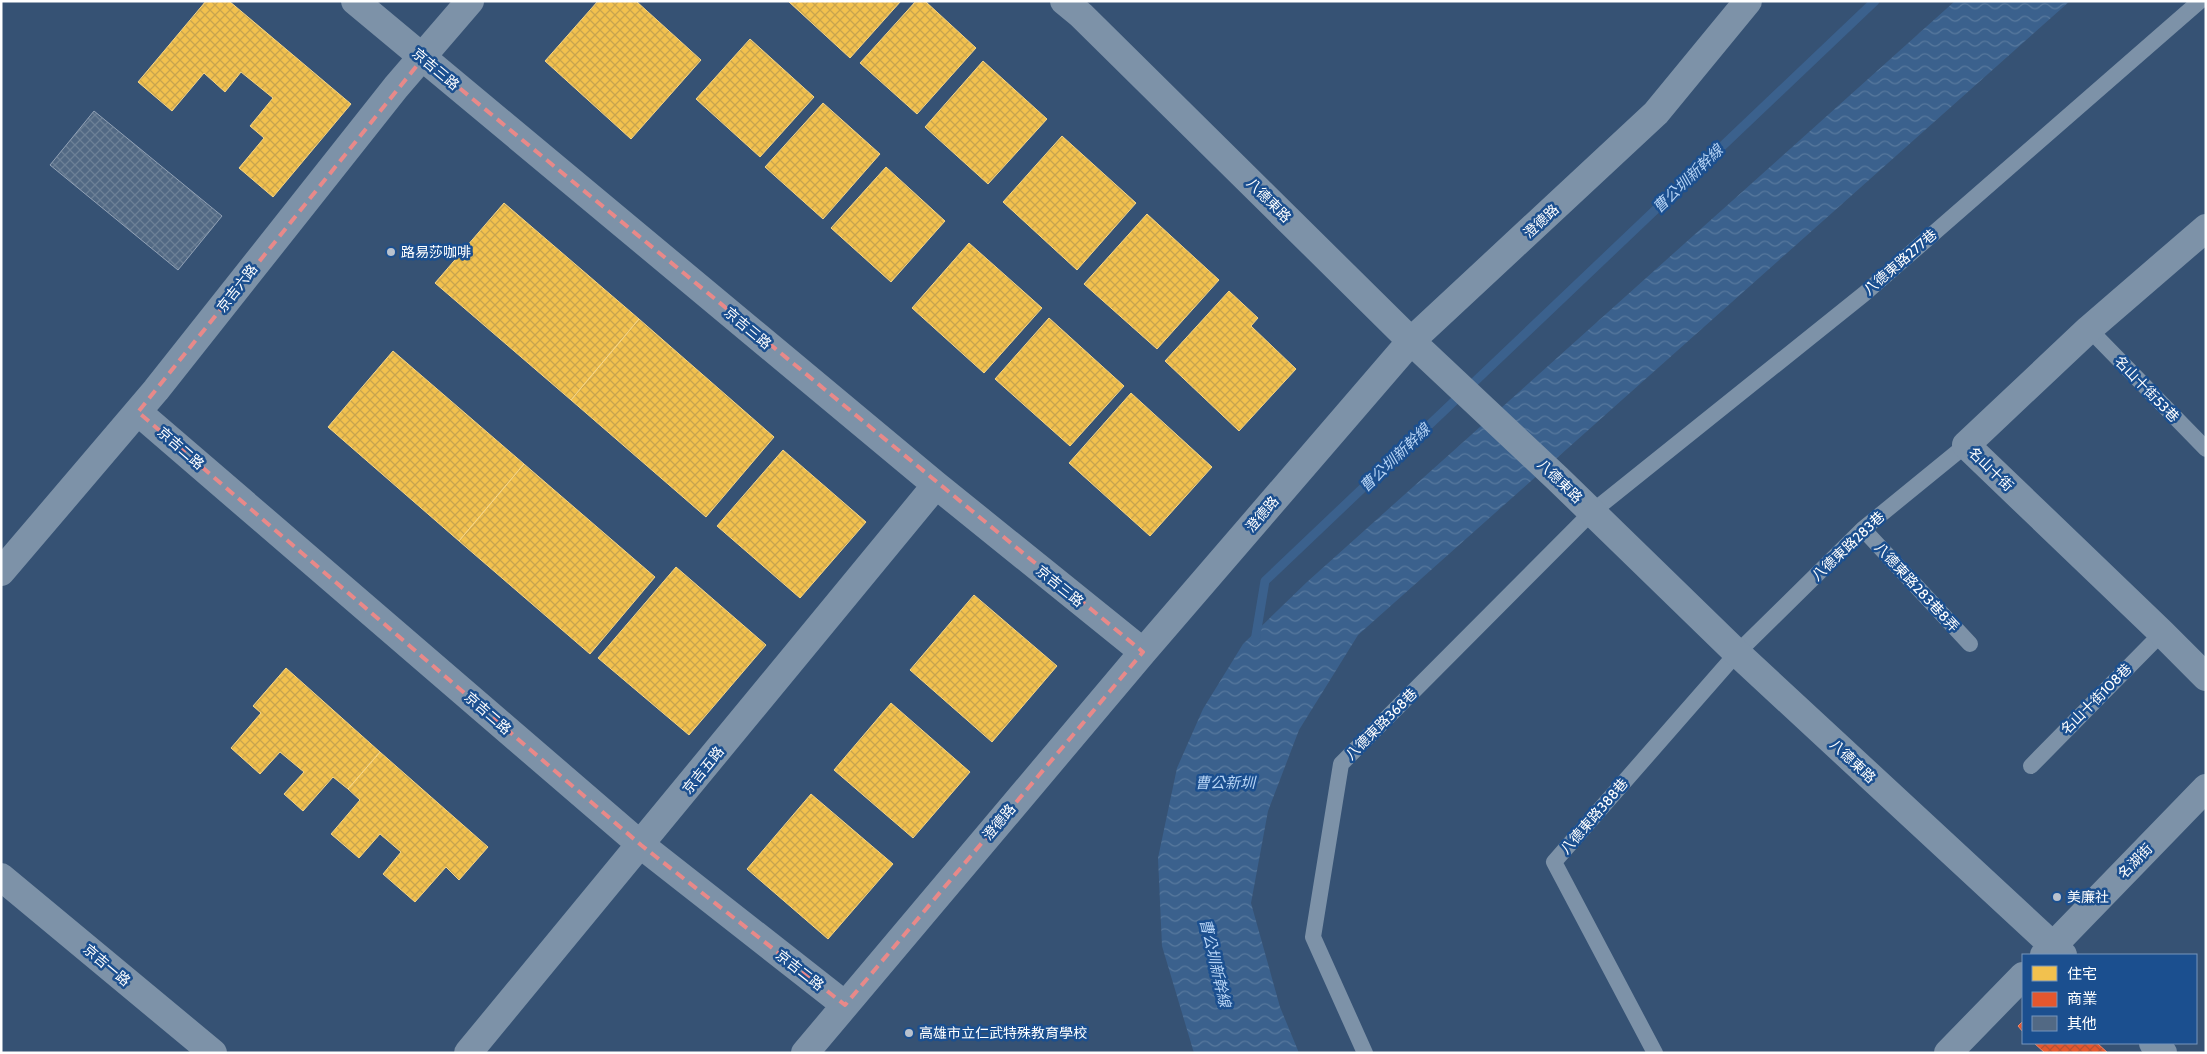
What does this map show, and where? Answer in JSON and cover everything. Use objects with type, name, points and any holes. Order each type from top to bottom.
[{"type":"street","name":"京吉三路","points":[[355,1],[936,485],[1143,652]]},
{"type":"street","name":"京吉六路","points":[[1,572],[138,412],[396,87],[423,58],[470,1]]},
{"type":"street","name":"澄德路","points":[[805,1053],[1143,652],[1412,341],[1656,113],[1748,1]]},
{"type":"street","name":"八德東路","points":[[1080,6],[1412,341],[1558,479],[1737,653],[2053,952]]},
{"type":"street","name":"名山十街","points":[[2206,228],[2089,329],[1966,445],[2162,633],[2206,678]]},
{"type":"street","name":"京吉二路","points":[[138,412],[641,845],[845,1005]]},
{"type":"street","name":"京吉五路","points":[[468,1053],[936,485]]},
{"type":"street","name":"名湖街","points":[[2053,952],[2206,788]]},
{"type":"street","name":"京吉一路","points":[[1,877],[213,1053]]},
{"type":"street","points":[[1948,1053],[2022,977]]},
{"type":"street","points":[[2154,1044],[2163,1053]]},
{"type":"lane","name":"八德東路277巷","points":[[1592,512],[1864,294],[2200,1]]},
{"type":"lane","name":"名山十街53巷","points":[[2089,329],[2206,449]]},
{"type":"lane","name":"八德東路283巷","points":[[1737,653],[1863,529],[1966,445]]},
{"type":"lane","name":"八德東路368巷","points":[[1365,1053],[1313,937],[1341,764],[1592,512]]},
{"type":"lane","name":"八德東路283巷8弄","points":[[1863,529],[1970,644]]},
{"type":"lane","name":"名山十街108巷","points":[[2031,766],[2162,633]]},
{"type":"lane","name":"八德東路388巷","points":[[1655,1053],[1554,862],[1737,653]]},
{"type":"highlighted area","points":[[423,58],[1143,652],[845,1005],[641,845],[138,412]]},
{"type":"water","name":"曹公新圳","points":[[1955,1],[2070,1],[1358,635],[1299,730],[1268,811],[1251,903],[1280,1007],[1299,1053],[1194,1053],[1162,946],[1158,858],[1177,768],[1203,709],[1243,644],[1307,582]]},
{"type":"building: 住宅","points":[[206,1],[229,1],[351,104],[273,197],[239,168],[264,138],[250,126],[273,98],[241,72],[225,92],[204,73],[172,111],[138,82]]},
{"type":"building: 住宅","points":[[598,1],[636,1],[701,60],[631,139],[545,61]]},
{"type":"building: 住宅","points":[[788,1],[901,1],[850,58]]},
{"type":"building: 住宅","points":[[916,1],[925,1],[976,48],[917,114],[860,63]]},
{"type":"building: 住宅","points":[[750,39],[814,97],[760,157],[696,99]]},
{"type":"building: 住宅","points":[[983,61],[1047,119],[988,184],[925,127]]},
{"type":"building: 住宅","points":[[823,103],[880,154],[823,219],[765,167]]},
{"type":"building: 住宅","points":[[1062,136],[1136,203],[1077,270],[1003,202]]},
{"type":"building: 住宅","points":[[886,167],[945,221],[891,282],[831,228]]},
{"type":"building: 住宅","points":[[504,203],[639,319],[571,400],[435,283]]},
{"type":"building: 住宅","points":[[1147,214],[1219,280],[1157,349],[1084,284]]},
{"type":"building: 住宅","points":[[969,243],[1042,308],[984,373],[912,308]]},
{"type":"building: 住宅","points":[[1229,291],[1258,318],[1251,326],[1296,369],[1239,431],[1165,361]]},
{"type":"building: 住宅","points":[[1049,318],[1124,386],[1070,446],[995,379]]},
{"type":"building: 住宅","points":[[639,319],[774,437],[706,517],[571,400]]},
{"type":"building: 住宅","points":[[393,351],[524,464],[459,541],[328,427]]},
{"type":"building: 住宅","points":[[1131,393],[1212,467],[1150,536],[1069,463]]},
{"type":"building: 住宅","points":[[783,450],[866,522],[800,598],[717,526]]},
{"type":"building: 住宅","points":[[524,464],[655,577],[590,654],[459,541]]},
{"type":"building: 住宅","points":[[676,567],[766,645],[689,735],[598,658]]},
{"type":"building: 住宅","points":[[974,595],[1057,666],[992,742],[910,670]]},
{"type":"building: 住宅","points":[[286,668],[380,752],[348,789],[333,777],[303,811],[284,794],[304,772],[280,752],[260,774],[231,748],[261,713],[253,706]]},
{"type":"building: 住宅","points":[[891,703],[970,772],[913,838],[834,770]]},
{"type":"building: 住宅","points":[[380,752],[488,847],[459,880],[446,867],[415,902],[383,874],[401,852],[380,834],[359,858],[331,834],[360,800],[348,789]]},
{"type":"building: 住宅","points":[[811,794],[893,864],[828,939],[747,869]]},
{"type":"building: 商業","points":[[2022,1022],[2022,1031],[2018,1026]]},
{"type":"building: 商業","points":[[2035,1044],[2098,1044],[2108,1053],[2045,1053]]},
{"type":"building: 其他","points":[[94,111],[222,216],[178,270],[50,165]]},
{"type":"waterway","name":"曹公圳新幹線","points":[[1255,641],[1265,581],[1875,1]]},
{"type":"place","name":"路易莎咖啡","points":[[391,252]]},
{"type":"place","name":"美廉社","points":[[2057,897]]},
{"type":"place","name":"高雄市立仁武特殊教育學校","points":[[909,1033]]}]
